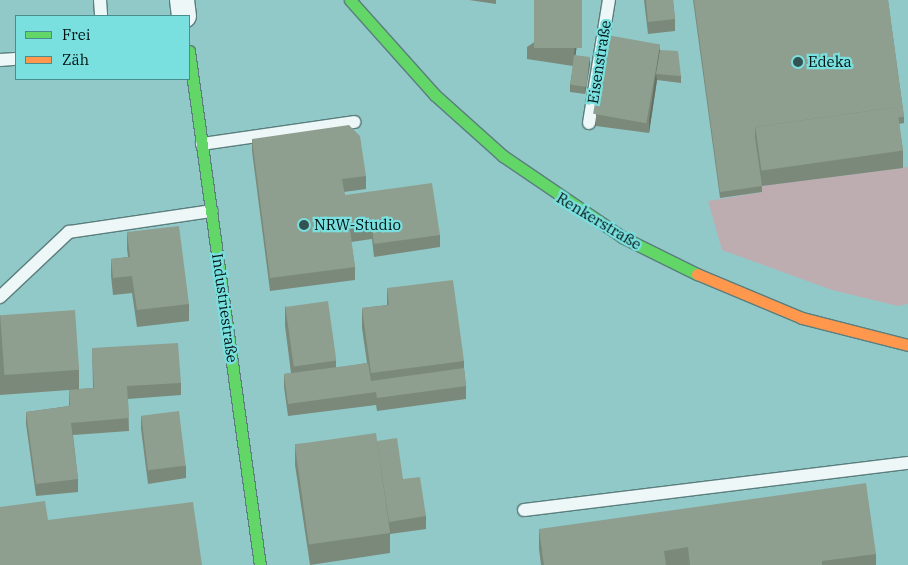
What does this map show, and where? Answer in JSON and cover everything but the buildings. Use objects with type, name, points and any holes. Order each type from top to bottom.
[{"type":"street","points":[[182,0],[184,15]]},
{"type":"street","name":"Renkerstraße","points":[[350,0],[434,95],[503,156],[614,232],[714,283],[802,318],[908,345]]},
{"type":"street","name":"Industriestraße","points":[[190,58],[260,565]]},
{"type":"lane","points":[[100,0],[101,15]]},
{"type":"lane","name":"Eisenstraße","points":[[589,124],[608,0]]},
{"type":"lane","points":[[0,60],[15,59]]},
{"type":"lane","points":[[202,144],[354,122]]},
{"type":"lane","points":[[0,296],[70,232],[211,211]]},
{"type":"lane","points":[[524,510],[908,463]]},
{"type":"shaded area","points":[[908,167],[908,304],[898,306],[832,290],[722,250],[708,201],[762,192],[761,186]]},
{"type":"traffic: fast","points":[[350,0],[435,95],[503,156],[622,237],[697,274]]},
{"type":"traffic: fast","points":[[190,58],[260,565]]},
{"type":"traffic: slow","points":[[697,274],[802,318],[908,345]]},
{"type":"place","name":"Edeka","points":[[798,62]]},
{"type":"place","name":"NRW-Studio","points":[[304,225]]}]
